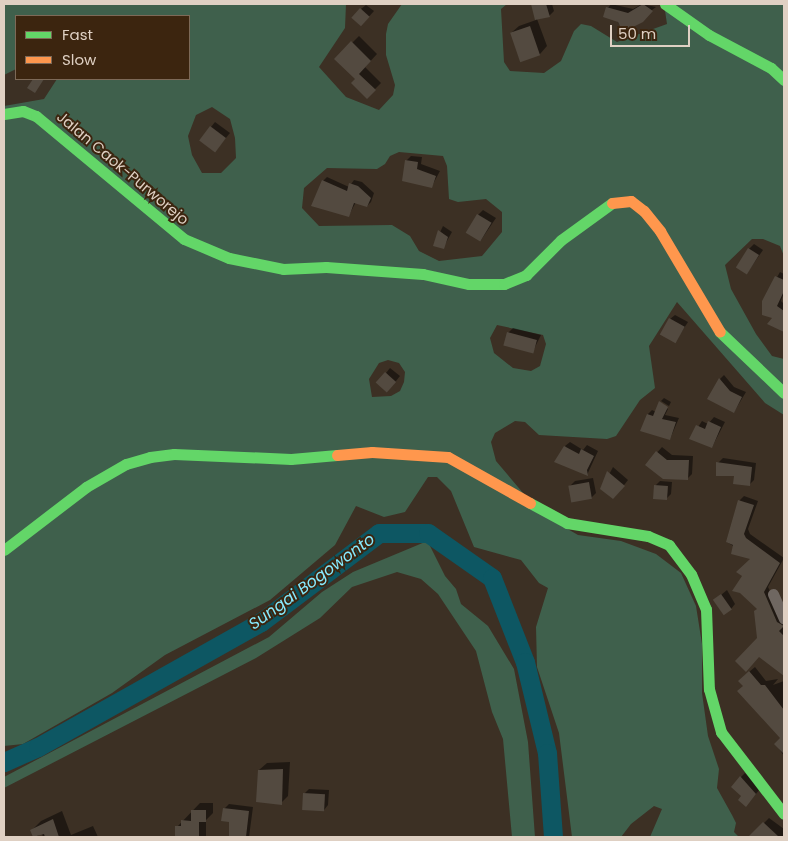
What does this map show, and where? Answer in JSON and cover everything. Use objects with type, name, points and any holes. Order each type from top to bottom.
[{"type":"street","points":[[665,4],[709,35],[771,68],[784,80]]},
{"type":"street","name":"Jalan Caok-Purworejo","points":[[4,114],[23,111],[36,116],[130,197],[184,239],[229,258],[283,269],[326,267],[423,274],[469,284],[504,284],[526,275],[561,240],[606,206],[615,201],[631,200],[644,211],[660,231],[716,328],[784,392]]},
{"type":"street","points":[[4,550],[86,487],[126,464],[150,457],[174,454],[291,459],[372,452],[448,457],[567,523],[648,536],[669,545],[691,574],[706,609],[709,689],[719,728],[784,814]]},
{"type":"street","points":[[773,594],[784,619]]},
{"type":"green space","points":[[4,4],[346,4],[345,28],[319,67],[346,97],[379,110],[393,95],[395,85],[386,55],[386,34],[388,24],[402,4],[507,4],[501,9],[504,62],[510,71],[544,73],[561,61],[574,31],[581,24],[591,26],[617,42],[667,24],[664,4],[784,4],[784,256],[780,246],[763,239],[752,239],[725,265],[731,289],[756,334],[772,356],[784,359],[784,415],[765,403],[677,302],[649,346],[655,388],[640,400],[616,436],[607,439],[539,435],[525,422],[515,421],[495,433],[491,442],[496,461],[540,513],[578,535],[621,541],[656,554],[681,573],[696,606],[702,644],[702,693],[708,736],[719,769],[717,788],[736,823],[734,832],[739,837],[650,837],[662,809],[654,806],[631,824],[621,837],[572,837],[559,733],[537,667],[536,627],[548,588],[539,583],[521,560],[474,547],[451,491],[437,477],[428,477],[405,512],[384,517],[356,506],[335,545],[270,600],[165,655],[112,693],[23,744],[4,746],[4,106],[44,99],[56,80],[190,80],[190,15],[15,15],[15,70],[4,75]],"holes":[[[212,107],[230,119],[235,138],[236,158],[221,173],[202,173],[192,155],[188,136],[196,115]],[[399,152],[443,156],[447,166],[449,199],[458,202],[486,199],[502,212],[502,232],[482,256],[439,261],[419,251],[410,236],[392,225],[319,226],[302,208],[304,188],[327,168],[377,169],[385,164],[390,156]],[[497,325],[543,335],[546,344],[540,366],[531,371],[513,368],[494,353],[490,338]],[[388,360],[399,363],[405,372],[404,382],[400,391],[391,396],[372,397],[369,379],[379,363]]]},
{"type":"green space","points":[[425,542],[429,544],[445,576],[456,589],[461,604],[488,626],[514,669],[528,742],[535,837],[512,837],[503,739],[492,712],[476,651],[438,594],[421,579],[397,572],[352,587],[320,618],[256,658],[4,788],[4,777],[269,637],[322,592],[353,572]]},
{"type":"building","points":[[531,4],[546,4],[550,17],[535,20]]},
{"type":"building","points":[[643,4],[653,11],[643,22],[623,32],[618,22],[603,17],[606,7],[628,13]]},
{"type":"building","points":[[360,8],[370,17],[361,26],[351,18]]},
{"type":"building","points":[[530,26],[540,55],[520,62],[510,33]]},
{"type":"building","points":[[351,41],[371,61],[359,74],[376,90],[367,99],[351,83],[355,79],[334,59]]},
{"type":"building","points":[[32,80],[43,80],[35,93],[27,88]]},
{"type":"building","points":[[210,126],[226,138],[215,152],[199,140]]},
{"type":"building","points":[[405,160],[418,162],[417,169],[436,176],[432,188],[402,181]]},
{"type":"building","points":[[322,180],[347,191],[349,183],[358,186],[371,198],[367,207],[354,203],[349,217],[311,206]]},
{"type":"building","points":[[477,214],[492,223],[480,242],[466,233]]},
{"type":"building","points":[[438,230],[448,237],[444,249],[433,246]]},
{"type":"building","points":[[748,248],[759,255],[747,274],[736,268]]},
{"type":"building","points":[[775,276],[784,280],[784,291],[777,306],[784,311],[784,332],[767,324],[772,318],[762,315],[762,301]]},
{"type":"building","points":[[669,318],[685,327],[676,343],[660,335]]},
{"type":"building","points":[[507,332],[537,340],[533,354],[503,346]]},
{"type":"building","points":[[385,372],[396,382],[387,392],[376,382]]},
{"type":"building","points":[[719,378],[730,391],[742,397],[734,413],[707,399]]},
{"type":"building","points":[[659,401],[668,407],[662,419],[676,422],[670,440],[640,431],[647,414],[653,416]]},
{"type":"building","points":[[708,421],[721,427],[712,448],[689,439],[696,425],[705,429]]},
{"type":"building","points":[[564,446],[579,454],[581,449],[594,456],[587,470],[588,476],[554,462]]},
{"type":"building","points":[[656,451],[667,460],[689,460],[688,480],[663,479],[645,465]]},
{"type":"building","points":[[716,462],[752,467],[750,486],[733,484],[734,476],[716,476]]},
{"type":"building","points":[[607,471],[625,486],[613,499],[600,489]]},
{"type":"building","points":[[589,482],[592,499],[571,502],[568,486]]},
{"type":"building","points":[[654,485],[668,486],[667,500],[653,499]]},
{"type":"building","points":[[738,500],[754,505],[744,534],[746,538],[780,563],[764,592],[777,622],[784,626],[779,631],[784,636],[784,676],[759,657],[746,672],[735,661],[757,638],[754,611],[757,609],[740,593],[732,591],[742,576],[736,572],[750,559],[731,554],[733,545],[726,542]]},
{"type":"building","points":[[721,594],[732,610],[724,615],[713,600]]},
{"type":"building","points":[[749,671],[761,685],[765,685],[784,710],[784,754],[774,744],[780,738],[737,691],[743,686],[738,681]]},
{"type":"building","points":[[283,769],[282,805],[256,802],[258,770]]},
{"type":"building","points":[[740,776],[756,794],[746,807],[738,800],[741,796],[731,787]]},
{"type":"building","points":[[303,793],[325,794],[324,811],[302,810]]},
{"type":"building","points":[[223,808],[249,811],[246,837],[229,837],[229,822],[221,821]]},
{"type":"building","points":[[191,810],[206,810],[206,822],[199,822],[199,837],[175,837],[175,826],[181,826],[181,820],[191,821]]},
{"type":"building","points":[[53,819],[59,837],[45,837],[44,834],[33,837],[30,830]]},
{"type":"building","points":[[763,822],[779,837],[748,837]]},
{"type":"waterway","name":"Sungai Bogowonto","points":[[4,762],[38,747],[261,622],[379,533],[428,533],[492,578],[525,662],[547,753],[553,837]]},
{"type":"traffic: fast","points":[[665,4],[709,35],[771,68],[784,80]]},
{"type":"traffic: fast","points":[[4,114],[23,111],[36,116],[184,239],[229,258],[283,269],[326,267],[423,274],[469,284],[504,284],[526,275],[561,240],[612,203]]},
{"type":"traffic: fast","points":[[720,332],[784,393]]},
{"type":"traffic: fast","points":[[4,550],[86,487],[126,464],[150,457],[174,454],[291,459],[337,455]]},
{"type":"traffic: fast","points":[[530,503],[567,523],[648,536],[669,545],[691,574],[706,609],[709,689],[721,732],[784,814]]},
{"type":"traffic: slow","points":[[612,203],[631,201],[644,211],[660,231],[720,332]]},
{"type":"traffic: slow","points":[[337,455],[372,452],[448,457],[530,503]]}]
